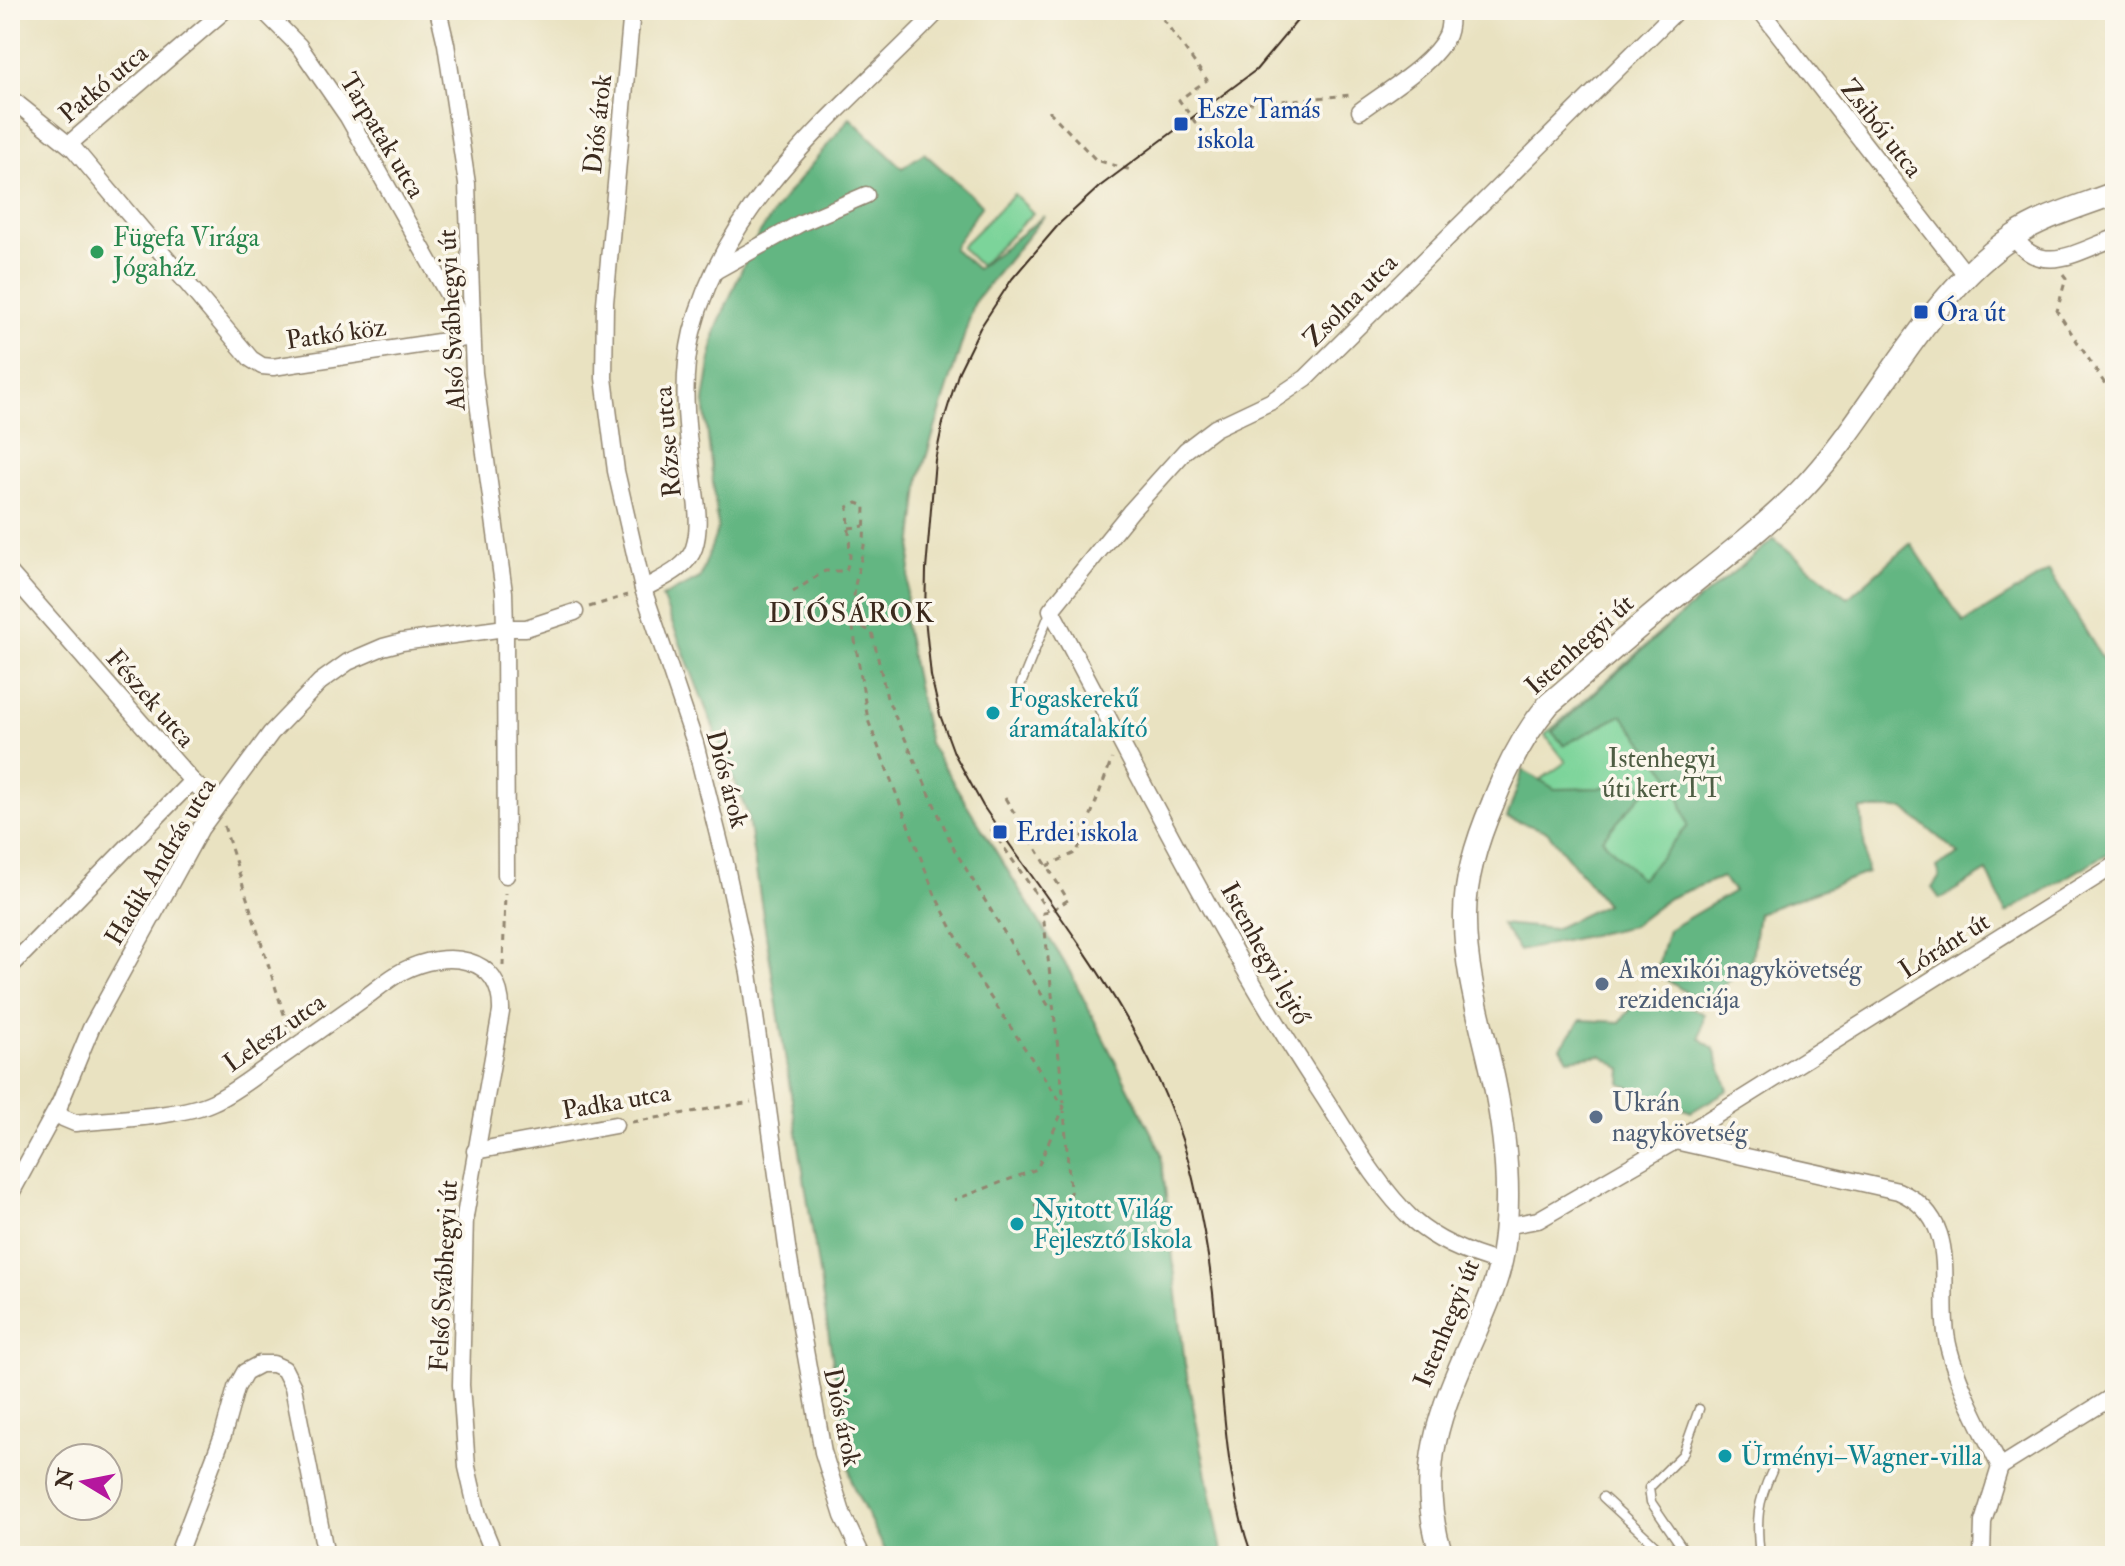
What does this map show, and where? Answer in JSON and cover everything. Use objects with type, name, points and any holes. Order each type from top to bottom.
[{"type":"street","name":"Patkó utca","points":[[10,98],[69,144],[225,10]]},
{"type":"street","name":"Tarpatak utca","points":[[263,10],[299,46],[348,117],[472,337]]},
{"type":"street","name":"Alsó Svábhegyi út","points":[[438,10],[467,184],[472,337],[504,592],[506,875]]},
{"type":"street","name":"Diós árok","points":[[632,10],[605,303],[604,378],[616,471],[643,589],[695,743],[726,867],[749,973],[788,1254],[823,1452],[843,1516],[862,1556]]},
{"type":"street","name":"Rőzse utca","points":[[643,589],[680,567],[694,548],[697,518],[684,388],[693,329],[715,271],[734,233],[785,165],[939,10]]},
{"type":"street","points":[[1360,111],[1428,59],[1440,46],[1448,34],[1449,10]]},
{"type":"street","name":"Zsolna utca","points":[[1051,610],[1131,511],[1186,450],[1215,428],[1272,401],[1306,378],[1677,10]]},
{"type":"street","name":"Zsibói utca","points":[[1760,10],[1967,276]]},
{"type":"street","name":"Patkó köz","points":[[69,144],[251,359],[262,366],[273,367],[472,337]]},
{"type":"street","name":"Istenhegyi út","points":[[1442,1556],[1430,1501],[1432,1447],[1447,1395],[1492,1294],[1501,1263],[1505,1226],[1506,1188],[1500,1116],[1470,975],[1465,919],[1467,887],[1477,845],[1509,767],[1534,723],[1549,704],[1743,542],[1830,458],[1967,276],[2013,236],[2051,217],[2115,193]]},
{"type":"street","points":[[715,271],[801,223],[866,195]]},
{"type":"street","points":[[2013,236],[2025,253],[2054,261],[2115,238]]},
{"type":"street","name":"Fészek utca","points":[[10,573],[192,781],[217,804]]},
{"type":"street","name":"Istenhegyi lejtő","points":[[1051,610],[1269,1014],[1371,1168],[1401,1206],[1429,1232],[1470,1253],[1501,1263]]},
{"type":"street","points":[[505,628],[526,628],[575,612]]},
{"type":"street","name":"Hadik András utca","points":[[10,1195],[60,1103],[91,1028],[217,804],[271,733],[334,670],[383,647],[505,628]]},
{"type":"street","points":[[10,967],[192,781]]},
{"type":"street","name":"Lóránt út","points":[[1505,1226],[1538,1220],[1675,1141],[2115,865]]},
{"type":"street","name":"Lelesz utca","points":[[60,1103],[58,1112],[75,1123],[186,1110],[212,1103],[400,972],[420,964],[437,960],[474,962],[487,971],[501,997]]},
{"type":"street","name":"Felső Svábhegyi út","points":[[495,1556],[478,1515],[467,1467],[461,1385],[465,1216],[499,1032],[501,997]]},
{"type":"street","name":"Padka utca","points":[[475,1151],[615,1125]]},
{"type":"street","points":[[1675,1141],[1898,1191],[1927,1209],[1943,1249],[1948,1345],[2000,1467],[1983,1522],[1982,1556]]},
{"type":"street","points":[[177,1556],[223,1435],[236,1388],[245,1372],[260,1364],[273,1364],[284,1369],[293,1387],[326,1556]]},
{"type":"street","points":[[2000,1467],[2115,1395]]},
{"type":"lane","points":[[1021,684],[1051,610]]},
{"type":"lane","points":[[1688,1556],[1651,1502],[1649,1488],[1683,1454],[1699,1409]]},
{"type":"lane","points":[[1760,1556],[1757,1534],[1759,1498],[1772,1471]]},
{"type":"lane","points":[[1603,1497],[1667,1556]]},
{"type":"path","points":[[1163,19],[1207,80],[1179,100],[1195,122],[1242,104],[1336,94],[1380,96]]},
{"type":"path","points":[[1049,111],[1096,160],[1131,170]]},
{"type":"path","points":[[2054,261],[2066,278],[2057,311],[2115,399]]},
{"type":"path","points":[[793,592],[825,571],[846,571],[850,557],[848,507],[857,503],[865,506],[864,546],[855,585],[852,622],[868,720],[935,895],[977,977],[1064,1107]]},
{"type":"path","points":[[849,528],[864,526]]},
{"type":"path","points":[[575,612],[643,589]]},
{"type":"path","points":[[852,622],[872,632],[887,698],[954,849],[1053,1013]]},
{"type":"path","points":[[1047,866],[1077,852],[1120,739]]},
{"type":"path","points":[[1005,798],[1068,900],[1043,913],[1064,1107],[1072,1216],[1044,1222],[1039,1204],[1034,1206]]},
{"type":"path","points":[[217,804],[295,1048]]},
{"type":"path","points":[[991,829],[1049,912]]},
{"type":"path","points":[[501,997],[506,875]]},
{"type":"path","name":"Padka utca","points":[[615,1125],[766,1099]]},
{"type":"path","points":[[954,1200],[1037,1169],[1064,1107]]},
{"type":"green space","points":[[850,118],[902,168],[924,153],[982,205],[953,248],[977,269],[1044,216],[975,301],[920,477],[904,621],[929,743],[1069,970],[1161,1152],[1185,1365],[1223,1556],[888,1556],[852,1484],[747,813],[662,597],[700,578],[718,528],[704,401],[715,332],[753,243],[784,198]]},
{"type":"green space","points":[[1014,194],[1033,213],[980,266],[961,247]]},
{"type":"green space","points":[[1774,539],[1848,598],[1911,543],[1964,623],[2049,571],[2115,679],[2115,849],[2006,913],[1987,871],[1940,899],[1932,888],[1940,876],[1937,867],[1959,854],[1904,809],[1861,809],[1867,873],[1758,913],[1752,959],[1709,999],[1689,994],[1656,973],[1668,930],[1734,891],[1722,877],[1669,898],[1632,926],[1519,951],[1501,924],[1554,929],[1606,904],[1547,831],[1507,818],[1523,770],[1555,789],[1600,788],[1628,778],[1647,789],[1602,839],[1641,879],[1688,826],[1676,784],[1622,715],[1564,745],[1552,732],[1675,620]]},
{"type":"green space","name":"Istenhegyi úti kert TT","points":[[1670,624],[1799,794],[1631,912],[1540,780],[1566,762],[1545,735]]},
{"type":"green space","points":[[1664,995],[1704,1014],[1700,1038],[1714,1049],[1728,1090],[1691,1112],[1621,1084],[1622,1069],[1601,1055],[1568,1059],[1561,1047],[1581,1020],[1620,1022],[1634,1005],[1651,1008]]},
{"type":"tram line","points":[[1252,1556],[1231,1470],[1204,1233],[1178,1128],[1158,1078],[1106,984],[983,806],[954,753],[940,715],[931,676],[925,618],[926,570],[935,460],[943,423],[959,371],[980,328],[1012,279],[1060,223],[1099,187],[1256,70],[1306,10]]},
{"type":"place","name":"Esze Tamás iskola","points":[[1181,124]]},
{"type":"place","name":"Fügefa Virága Jógaház","points":[[97,252]]},
{"type":"place","name":"Óra út","points":[[1921,312]]},
{"type":"place","name":"Fogaskerekű áramátalakító","points":[[993,713]]},
{"type":"place","name":"Erdei iskola","points":[[1000,832]]},
{"type":"place","name":"A mexikói nagykövetség rezidenciája","points":[[1602,984]]},
{"type":"place","name":"Ukrán nagykövetség","points":[[1596,1117]]},
{"type":"place","name":"Nyitott Világ Fejlesztő Iskola","points":[[1017,1224]]},
{"type":"place","name":"Ürményi–Wagner-villa","points":[[1725,1456]]},
{"type":"district","name":"DIÓSÁROK","points":[[852,612]]}]
